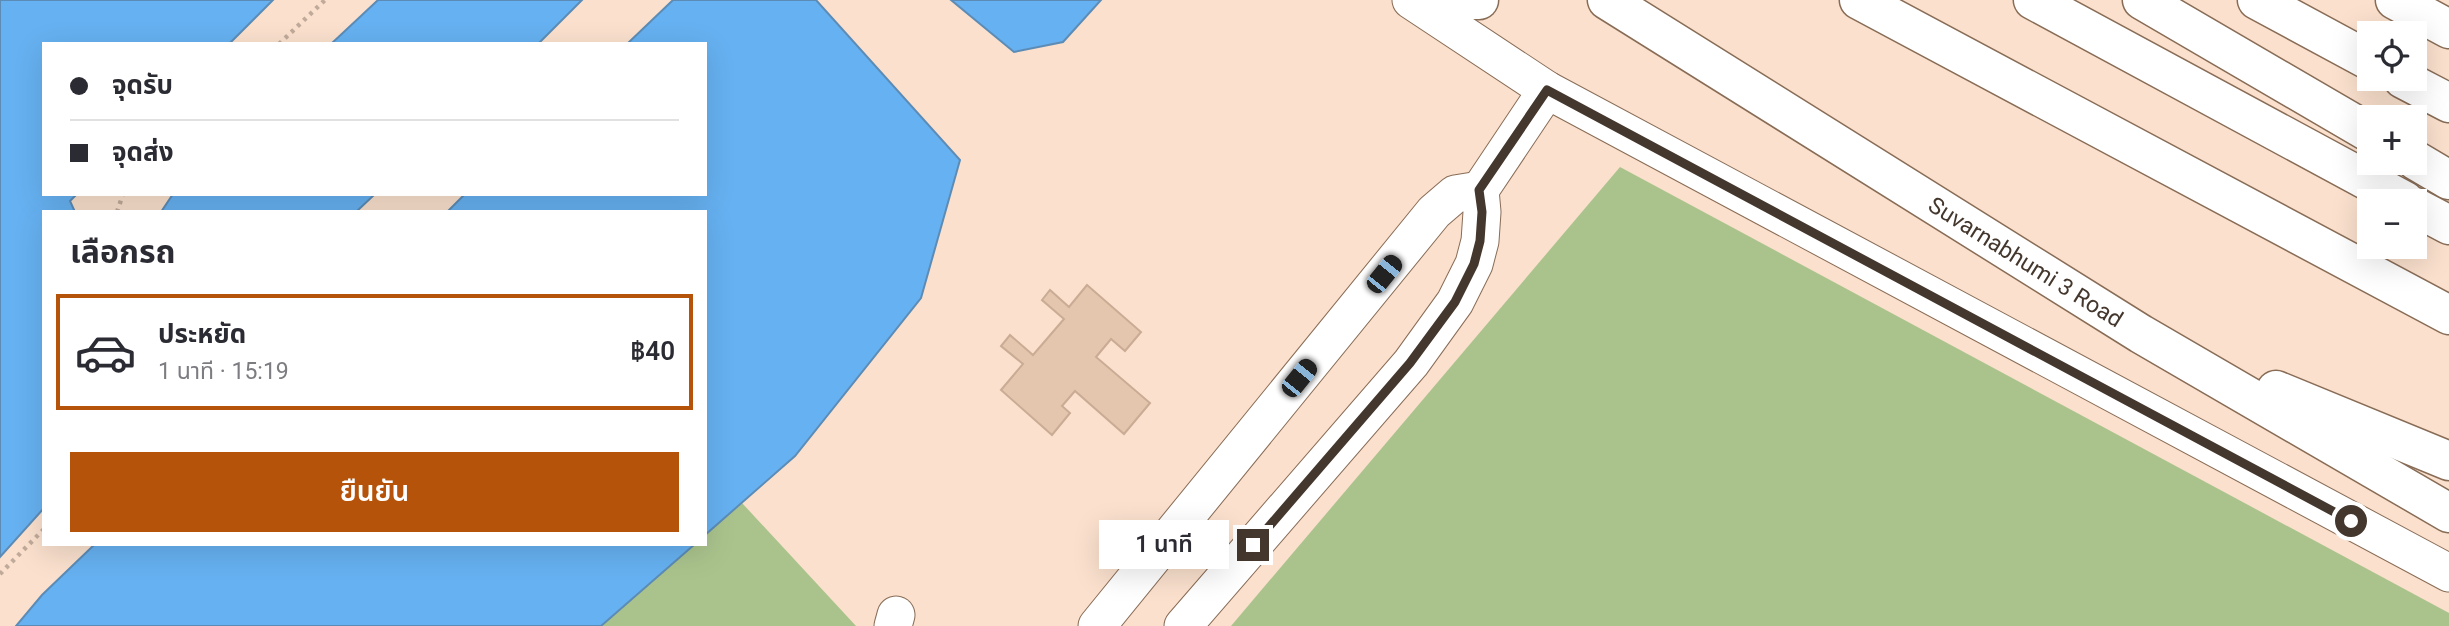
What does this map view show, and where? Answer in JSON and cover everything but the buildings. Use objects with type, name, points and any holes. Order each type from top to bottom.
[{"type":"main road","points":[[1457,0],[1479,0]]},
{"type":"main road","name":"Suvarnabhumi 3 Road","points":[[1606,0],[2141,334],[2449,513]]},
{"type":"main road","points":[[1859,0],[2449,315]]},
{"type":"main road","points":[[2033,0],[2383,189]]},
{"type":"main road","points":[[2142,0],[2357,125]]},
{"type":"main road","points":[[2257,0],[2357,54]]},
{"type":"main road","points":[[2395,0],[2449,29]]},
{"type":"main road","points":[[2426,91],[2449,103]]},
{"type":"main road","points":[[2427,167],[2449,180]]},
{"type":"main road","points":[[2427,213],[2449,225]]},
{"type":"main road","points":[[2141,334],[2449,461]]},
{"type":"street","points":[[1411,0],[1547,90],[2449,573]]},
{"type":"street","points":[[1183,626],[1410,363],[1455,302],[1474,264],[1480,241],[1482,212],[1479,190],[1547,90]]},
{"type":"street","points":[[1097,626],[1434,212],[1455,194],[1479,190]]},
{"type":"path","points":[[281,42],[325,0]]},
{"type":"path","points":[[0,574],[42,531]]},
{"type":"green space","points":[[1620,167],[2449,613],[2449,626],[1231,626]]},
{"type":"green space","points":[[742,503],[856,626],[601,626],[693,546],[707,546],[707,533]]},
{"type":"water","points":[[0,0],[273,0],[231,42],[42,42],[42,196],[75,196],[70,201],[74,210],[42,210],[42,510],[0,557]]},
{"type":"water","points":[[378,0],[582,0],[540,42],[333,42]]},
{"type":"water","points":[[673,0],[816,0],[960,160],[921,298],[795,456],[707,533],[707,210],[449,210],[463,196],[707,196],[707,42],[629,42]]},
{"type":"water","points":[[951,0],[1101,0],[1063,42],[1014,52]]},
{"type":"water","points":[[172,196],[373,196],[358,210],[162,210]]},
{"type":"water","points":[[93,546],[693,546],[601,626],[16,626],[42,595]]},
{"type":"route","points":[[1253,545],[1410,363],[1455,302],[1474,264],[1480,241],[1482,212],[1479,190],[1547,90],[2351,521]]}]
